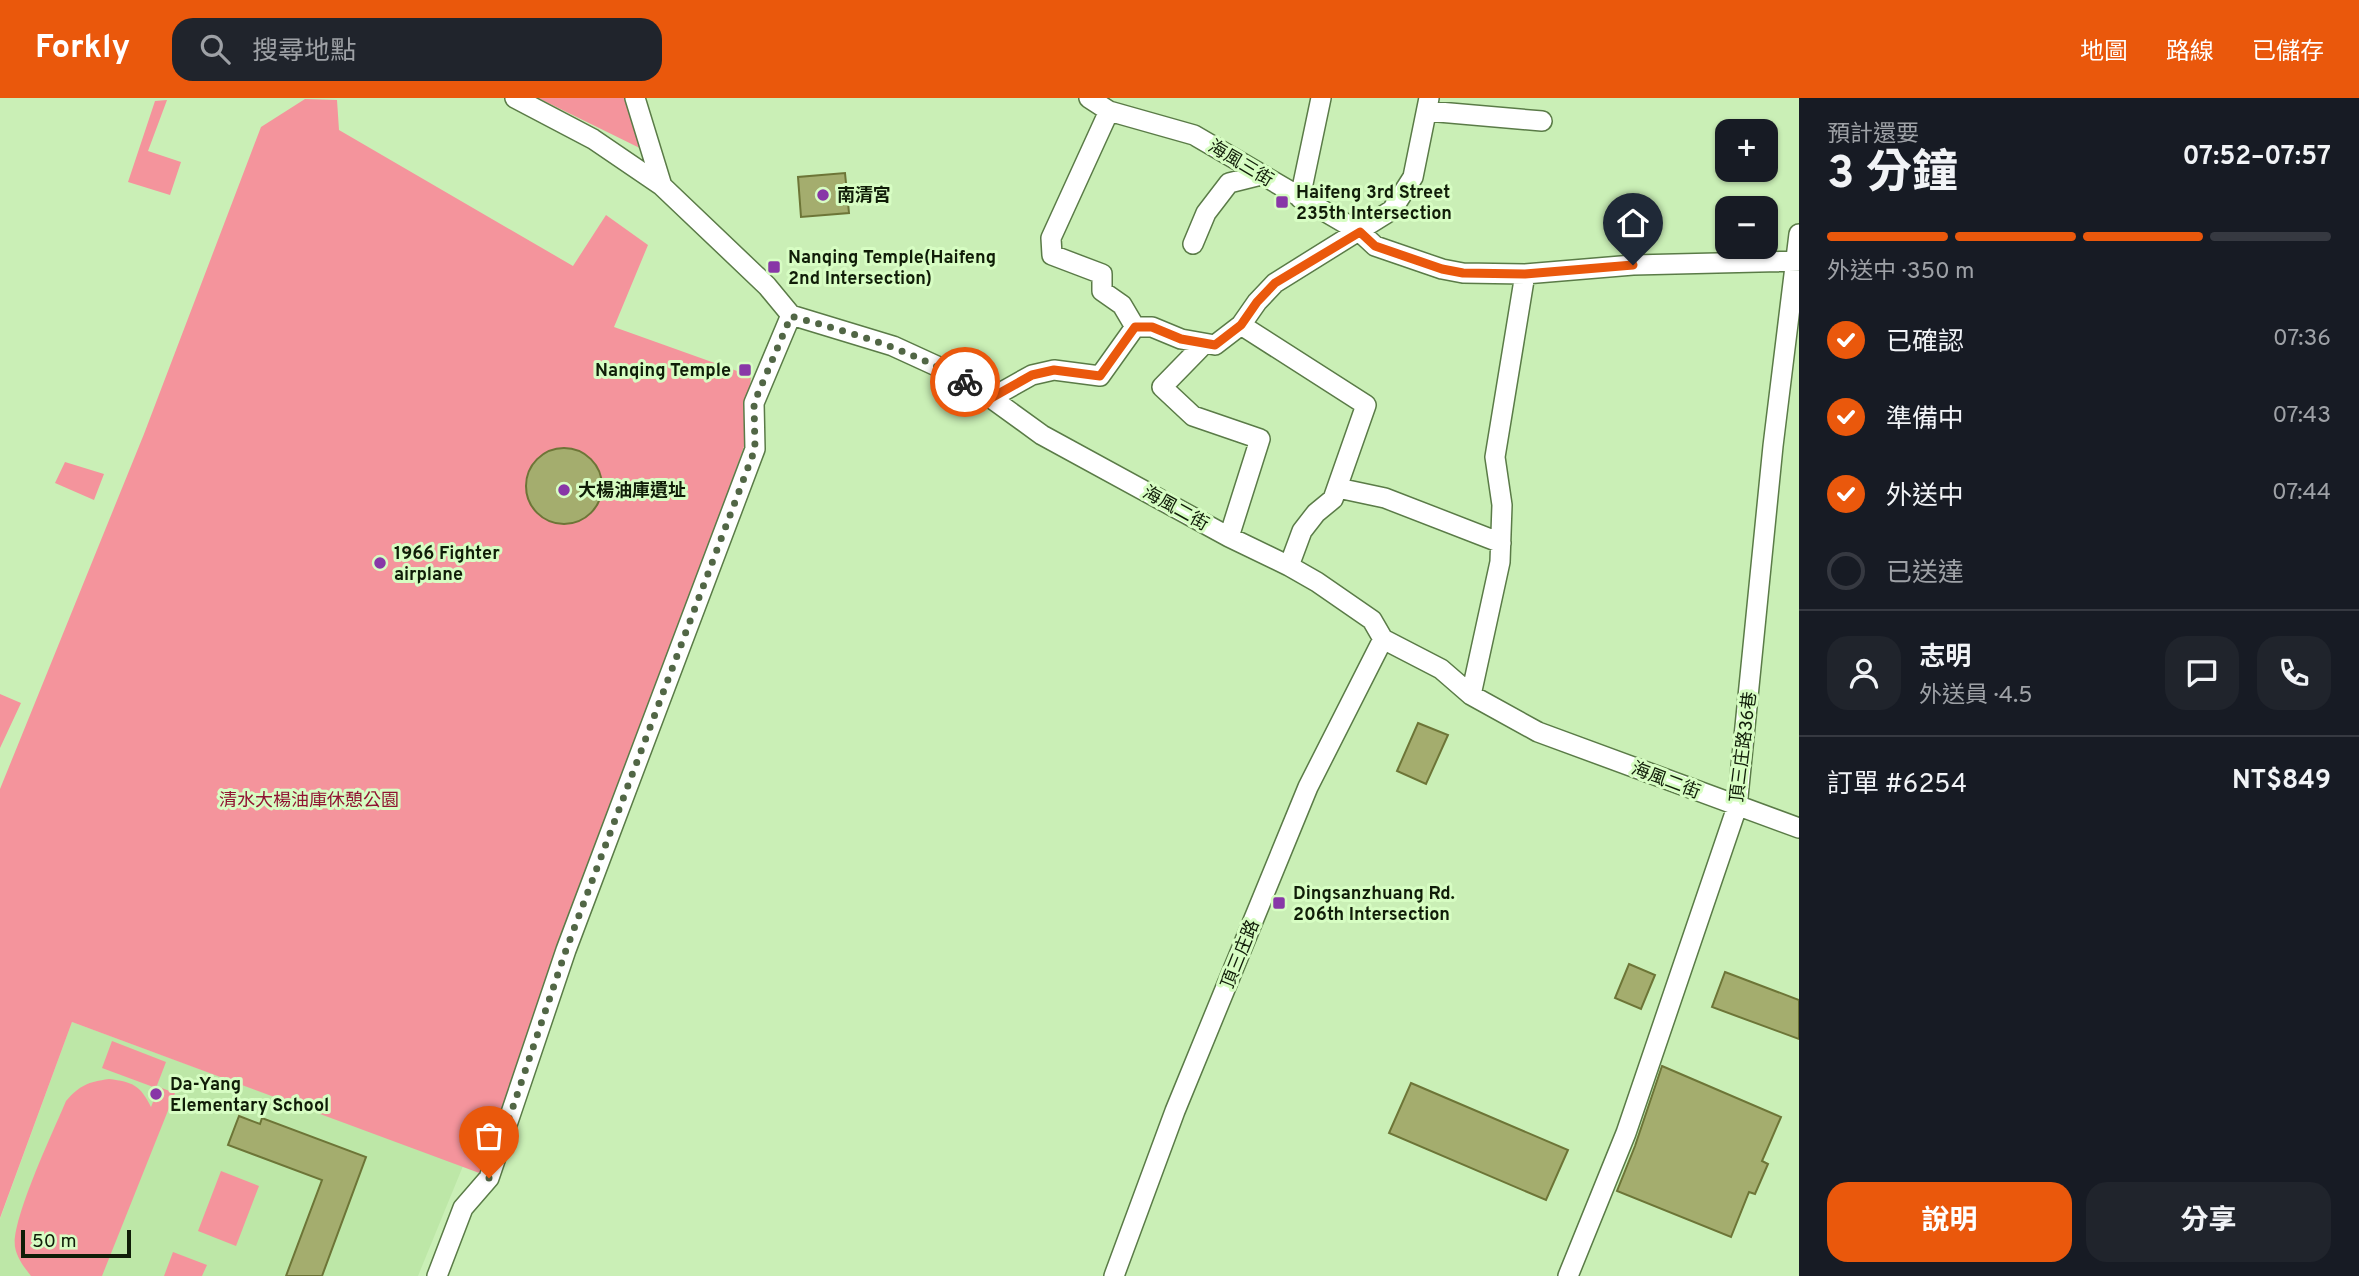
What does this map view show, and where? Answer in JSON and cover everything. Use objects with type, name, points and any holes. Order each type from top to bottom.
[{"type":"street","points":[[437,1276],[463,1208],[489,1178],[566,950],[755,449],[754,403],[791,316],[767,286],[662,186],[593,139],[515,98]]},
{"type":"street","points":[[635,98],[662,186]]},
{"type":"street","name":"海風三街","points":[[1088,98],[1110,111],[1194,135],[1360,232],[1375,246],[1442,269],[1463,273],[1525,274],[1633,265],[1797,261]]},
{"type":"street","points":[[1300,198],[1321,98]]},
{"type":"street","points":[[1135,327],[1152,327],[1181,339],[1215,345],[1241,325],[1275,283],[1392,210],[1413,177],[1428,104],[1542,121]]},
{"type":"street","points":[[1110,111],[1051,238],[1052,255],[1102,274],[1102,291],[1122,305],[1135,327]]},
{"type":"street","points":[[1193,244],[1206,212],[1229,183],[1261,175]]},
{"type":"street","name":"頂三庄路36巷","points":[[1568,1276],[1626,1133],[1737,807],[1773,446],[1799,234]]},
{"type":"street","points":[[1471,695],[1500,562],[1502,505],[1495,457],[1525,274]]},
{"type":"street","name":"海風二街","points":[[791,316],[893,346],[941,368],[991,398],[1042,435],[1229,537],[1289,566],[1372,620],[1383,639],[1441,669],[1471,695],[1538,732],[1799,828]]},
{"type":"street","points":[[1241,325],[1366,405],[1333,499],[1316,513],[1302,531],[1289,566]]},
{"type":"street","points":[[991,398],[1032,375],[1054,370],[1100,376],[1135,327]]},
{"type":"street","points":[[1203,345],[1162,387],[1193,416],[1260,439],[1229,537]]},
{"type":"street","points":[[1338,488],[1385,498],[1501,543]]},
{"type":"street","name":"頂三庄路","points":[[1114,1276],[1181,1096],[1308,788],[1383,639]]},
{"type":"shaded area","name":"Da-Yang Elementary School","points":[[72,1022],[463,1166],[418,1276],[0,1276],[0,1219]]},
{"type":"green space","points":[[538,98],[645,98],[658,157]]},
{"type":"green space","name":"清水大楊油庫休憩公園","points":[[305,99],[337,100],[339,130],[573,266],[606,215],[648,245],[614,327],[751,376],[746,441],[482,1174],[72,1022],[0,1218],[0,789],[144,434],[261,127]]},
{"type":"green space","points":[[167,100],[148,151],[181,162],[170,195],[128,182],[155,101]]},
{"type":"green space","points":[[65,462],[104,474],[94,500],[55,483]]},
{"type":"green space","points":[[0,694],[21,703],[0,748]]},
{"type":"green space","points":[[112,1041],[166,1062],[156,1088],[102,1068]]},
{"type":"green space","points":[[109,1079],[135,1086],[151,1107],[159,1087],[175,1093],[102,1276],[31,1276],[19,1259],[15,1247],[20,1217],[34,1175],[66,1101],[85,1085]]},
{"type":"green space","points":[[221,1171],[259,1186],[236,1246],[198,1231]]},
{"type":"green space","points":[[173,1252],[207,1265],[202,1276],[164,1276]]},
{"type":"building","name":"南清宮","points":[[845,173],[849,213],[801,217],[798,177]]},
{"type":"building","name":"大楊油庫遺址","points":[[564,448],[578,451],[591,459],[599,472],[602,486],[599,500],[591,513],[578,521],[564,524],[550,521],[537,513],[529,500],[526,486],[529,472],[537,459],[550,451]]},
{"type":"building","points":[[1418,723],[1448,735],[1426,784],[1397,771]]},
{"type":"building","points":[[1629,964],[1655,975],[1641,1009],[1615,998]]},
{"type":"building","points":[[1725,972],[1799,1000],[1799,1039],[1712,1007]]},
{"type":"building","points":[[1662,1066],[1781,1117],[1762,1161],[1768,1164],[1755,1194],[1749,1192],[1731,1237],[1617,1191]]},
{"type":"building","points":[[1411,1083],[1568,1150],[1546,1200],[1389,1133]]},
{"type":"building","points":[[239,1116],[260,1124],[262,1118],[366,1157],[322,1276],[286,1276],[322,1180],[228,1145]]},
{"type":"way so far","points":[[489,1178],[566,950],[755,449],[754,403],[791,316],[893,346],[965,382]]},
{"type":"place","name":"南清宮","points":[[823,195]]},
{"type":"place","name":"Haifeng 3rd Street 235th Intersection","points":[[1282,202]]},
{"type":"place","name":"Nanqing Temple(Haifeng 2nd Intersection)","points":[[774,267]]},
{"type":"place","name":"Nanqing Temple","points":[[745,370]]},
{"type":"place","name":"大楊油庫遺址","points":[[564,490]]},
{"type":"place","name":"1966 Fighter airplane","points":[[380,563]]},
{"type":"place","name":"Dingsanzhuang Rd. 206th Intersection","points":[[1279,903]]},
{"type":"place","name":"Da-Yang Elementary School","points":[[156,1094]]},
{"type":"route","points":[[965,382],[991,398],[1032,375],[1054,370],[1100,376],[1135,327],[1152,327],[1181,339],[1215,345],[1241,325],[1275,283],[1360,232],[1375,246],[1442,269],[1463,273],[1525,274],[1633,265]]}]
